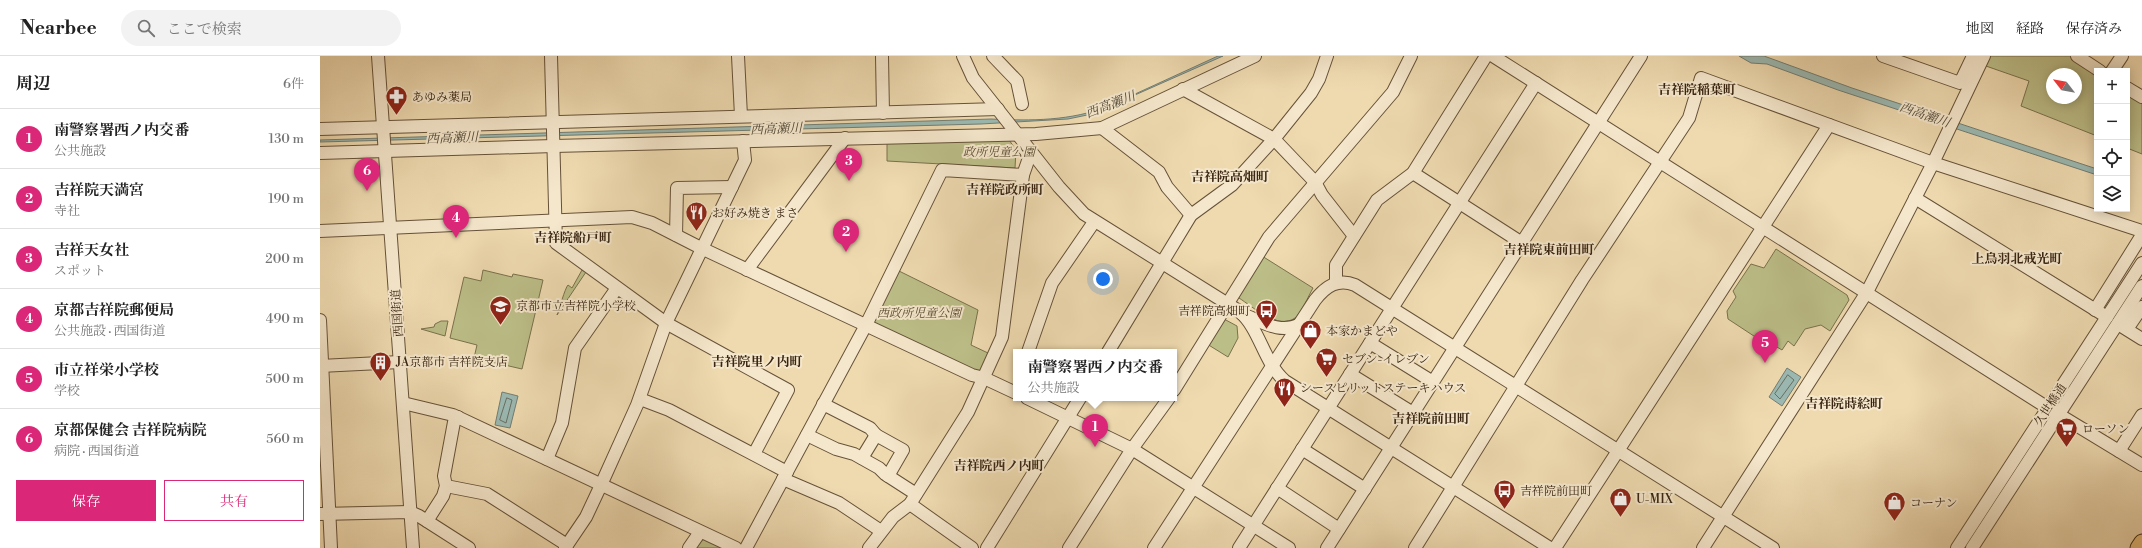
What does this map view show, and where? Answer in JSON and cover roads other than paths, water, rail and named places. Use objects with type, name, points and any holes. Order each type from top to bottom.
[{"type":"main road","points":[[2138,548],[2142,542]]},
{"type":"street","points":[[378,56],[384,128]]},
{"type":"street","points":[[551,56],[554,122],[556,243],[666,323],[788,390],[754,454]]},
{"type":"street","points":[[738,56],[741,116]]},
{"type":"street","points":[[882,56],[883,113]]},
{"type":"street","points":[[963,56],[973,78],[1031,152],[1074,205],[1094,222],[1242,314],[1263,321],[1274,328],[1294,328],[1300,324]]},
{"type":"street","points":[[992,56],[1017,81],[1022,104]]},
{"type":"street","points":[[320,154],[385,149],[744,141],[1016,132],[1036,134],[1102,128],[1254,56]]},
{"type":"street","points":[[1110,349],[1191,215],[1232,185],[1274,139],[1311,93],[1319,79],[1327,56]]},
{"type":"street","points":[[1177,385],[1269,237],[1314,182],[1393,92],[1411,56]]},
{"type":"street","points":[[1336,283],[1336,265],[1377,200],[1413,173],[1486,56]]},
{"type":"street","points":[[1493,56],[2059,415],[2142,465]]},
{"type":"street","points":[[1327,548],[1641,56]]},
{"type":"street","points":[[1884,56],[1960,83],[1973,56]]},
{"type":"street","points":[[1703,548],[1867,292],[1933,163],[1984,56]]},
{"type":"street","points":[[2077,56],[2095,68]]},
{"type":"street","points":[[2114,68],[2122,56]]},
{"type":"street","points":[[1415,548],[1515,387],[1659,162],[1689,118],[1701,78],[1933,163],[2142,231]]},
{"type":"street","points":[[1239,548],[1459,201],[1536,84]]},
{"type":"street","points":[[1183,89],[1274,139],[1314,182],[1322,195],[1354,236]]},
{"type":"street","points":[[2130,90],[2142,97]]},
{"type":"street","points":[[320,129],[741,116],[999,111]]},
{"type":"street","points":[[1555,548],[1830,125]]},
{"type":"street","name":"西国街道","points":[[384,128],[413,548]]},
{"type":"street","points":[[1102,128],[1159,172],[1167,187],[1191,215]]},
{"type":"street","points":[[747,270],[845,138]]},
{"type":"street","points":[[446,486],[488,494],[566,547],[586,517],[601,485],[640,399],[666,323],[701,248],[745,160],[744,141]]},
{"type":"street","points":[[869,548],[880,531],[913,499],[968,412],[1002,338],[1023,175],[1031,152]]},
{"type":"street","points":[[746,548],[866,325],[942,170],[1023,175]]},
{"type":"street","points":[[1413,173],[1459,201],[1522,243]]},
{"type":"street","points":[[676,235],[677,188],[732,187]]},
{"type":"street","points":[[1915,198],[2107,317]]},
{"type":"street","points":[[320,231],[632,217],[652,223],[747,270],[972,375],[1013,388]]},
{"type":"street","points":[[1029,349],[1052,283],[1094,222]]},
{"type":"street","points":[[2095,310],[2142,235]]},
{"type":"street","name":"久世橋通","points":[[1957,548],[2142,263]]},
{"type":"street","points":[[1154,548],[1321,293],[1336,283],[1344,282],[1355,285],[1456,346],[1515,387],[1773,548]]},
{"type":"street","name":"久世橋通","points":[[1972,548],[2059,415],[2122,327],[2142,286]]},
{"type":"street","points":[[547,459],[562,423],[575,348],[617,288]]},
{"type":"street","points":[[2142,308],[2122,327],[2142,339]]},
{"type":"street","points":[[1242,314],[1254,330],[1272,366],[1285,381],[1550,548]]},
{"type":"street","points":[[320,320],[325,514],[331,548]]},
{"type":"street","points":[[1370,342],[1433,382]]},
{"type":"street","points":[[321,366],[400,362]]},
{"type":"street","points":[[1350,374],[1413,413]]},
{"type":"street","points":[[640,399],[669,410],[754,454],[785,476],[839,502],[880,531]]},
{"type":"street","points":[[1033,401],[1132,449],[1254,524],[1289,548]]},
{"type":"street","points":[[987,548],[1078,401]]},
{"type":"street","points":[[1069,548],[1132,449],[1167,401]]},
{"type":"street","points":[[403,403],[458,417],[736,548]]},
{"type":"street","points":[[823,404],[870,428],[876,435],[903,450],[888,476]]},
{"type":"street","points":[[2119,451],[2142,415]]},
{"type":"street","points":[[427,521],[443,496],[446,486],[444,476],[454,422],[458,417]]},
{"type":"street","points":[[807,435],[836,449],[854,454],[880,468],[913,499],[972,548]]},
{"type":"street","points":[[862,458],[876,435]]},
{"type":"street","points":[[1302,449],[1365,488]]},
{"type":"street","points":[[1277,488],[1339,529]]},
{"type":"street","points":[[325,514],[410,512],[469,548]]},
{"type":"street","points":[[689,548],[700,532]]},
{"type":"water","name":"西高瀬川","points":[[1218,56],[1223,56],[1092,114],[1068,119],[981,124],[320,142],[320,140],[991,119],[1051,119],[1080,115],[1109,106]]},
{"type":"water","name":"西高瀬川","points":[[1739,56],[1764,56],[1852,88],[2094,168],[2094,174],[1838,90],[1767,64],[1751,63]]},
{"type":"water","points":[[1787,368],[1801,377],[1782,406],[1769,397]]},
{"type":"water","points":[[502,392],[518,396],[510,428],[495,425]]},
{"type":"place","name":"あゆみ薬局","points":[[397,116]]},
{"type":"place","name":"吉祥天女社","points":[[849,181]]},
{"type":"place","name":"京都保健会 吉祥院病院","points":[[367,191]]},
{"type":"place","name":"お好み焼き まさ","points":[[696,232]]},
{"type":"place","name":"京都吉祥院郵便局","points":[[456,238]]},
{"type":"place","name":"吉祥院天満宮","points":[[846,252]]},
{"type":"place","name":"京都市立吉祥院小学校","points":[[501,326]]},
{"type":"place","name":"吉祥院高畑町","points":[[1266,330]]},
{"type":"place","name":"本家かまどや","points":[[1311,350]]},
{"type":"place","name":"市立祥栄小学校","points":[[1765,363]]},
{"type":"place","name":"セブン-イレブン","points":[[1326,378]]},
{"type":"place","name":"JA京都市 吉祥院支店","points":[[381,382]]},
{"type":"place","name":"シースピリットステーキハウス","points":[[1284,408]]},
{"type":"place","name":"南警察署西ノ内交番","points":[[1095,447]]},
{"type":"place","name":"ローソン","points":[[2067,448]]},
{"type":"place","name":"吉祥院前田町","points":[[1505,510]]},
{"type":"place","name":"U-MIX","points":[[1621,518]]},
{"type":"place","name":"コーナン","points":[[1895,522]]},
{"type":"district","name":"吉祥院稲葉町","points":[[1697,89]]},
{"type":"district","name":"吉祥院高畑町","points":[[1230,176]]},
{"type":"district","name":"吉祥院政所町","points":[[1005,189]]},
{"type":"district","name":"吉祥院船戸町","points":[[573,237]]},
{"type":"district","name":"吉祥院東前田町","points":[[1549,249]]},
{"type":"district","name":"上鳥羽北戒光町","points":[[2017,258]]},
{"type":"district","name":"吉祥院里ノ内町","points":[[757,361]]},
{"type":"district","name":"吉祥院蒔絵町","points":[[1844,403]]},
{"type":"district","name":"吉祥院前田町","points":[[1431,418]]},
{"type":"district","name":"吉祥院西ノ内町","points":[[999,465]]},
{"type":"park label","name":"政所児童公園","points":[[999,152]]},
{"type":"park label","name":"西政所児童公園","points":[[919,313]]}]
